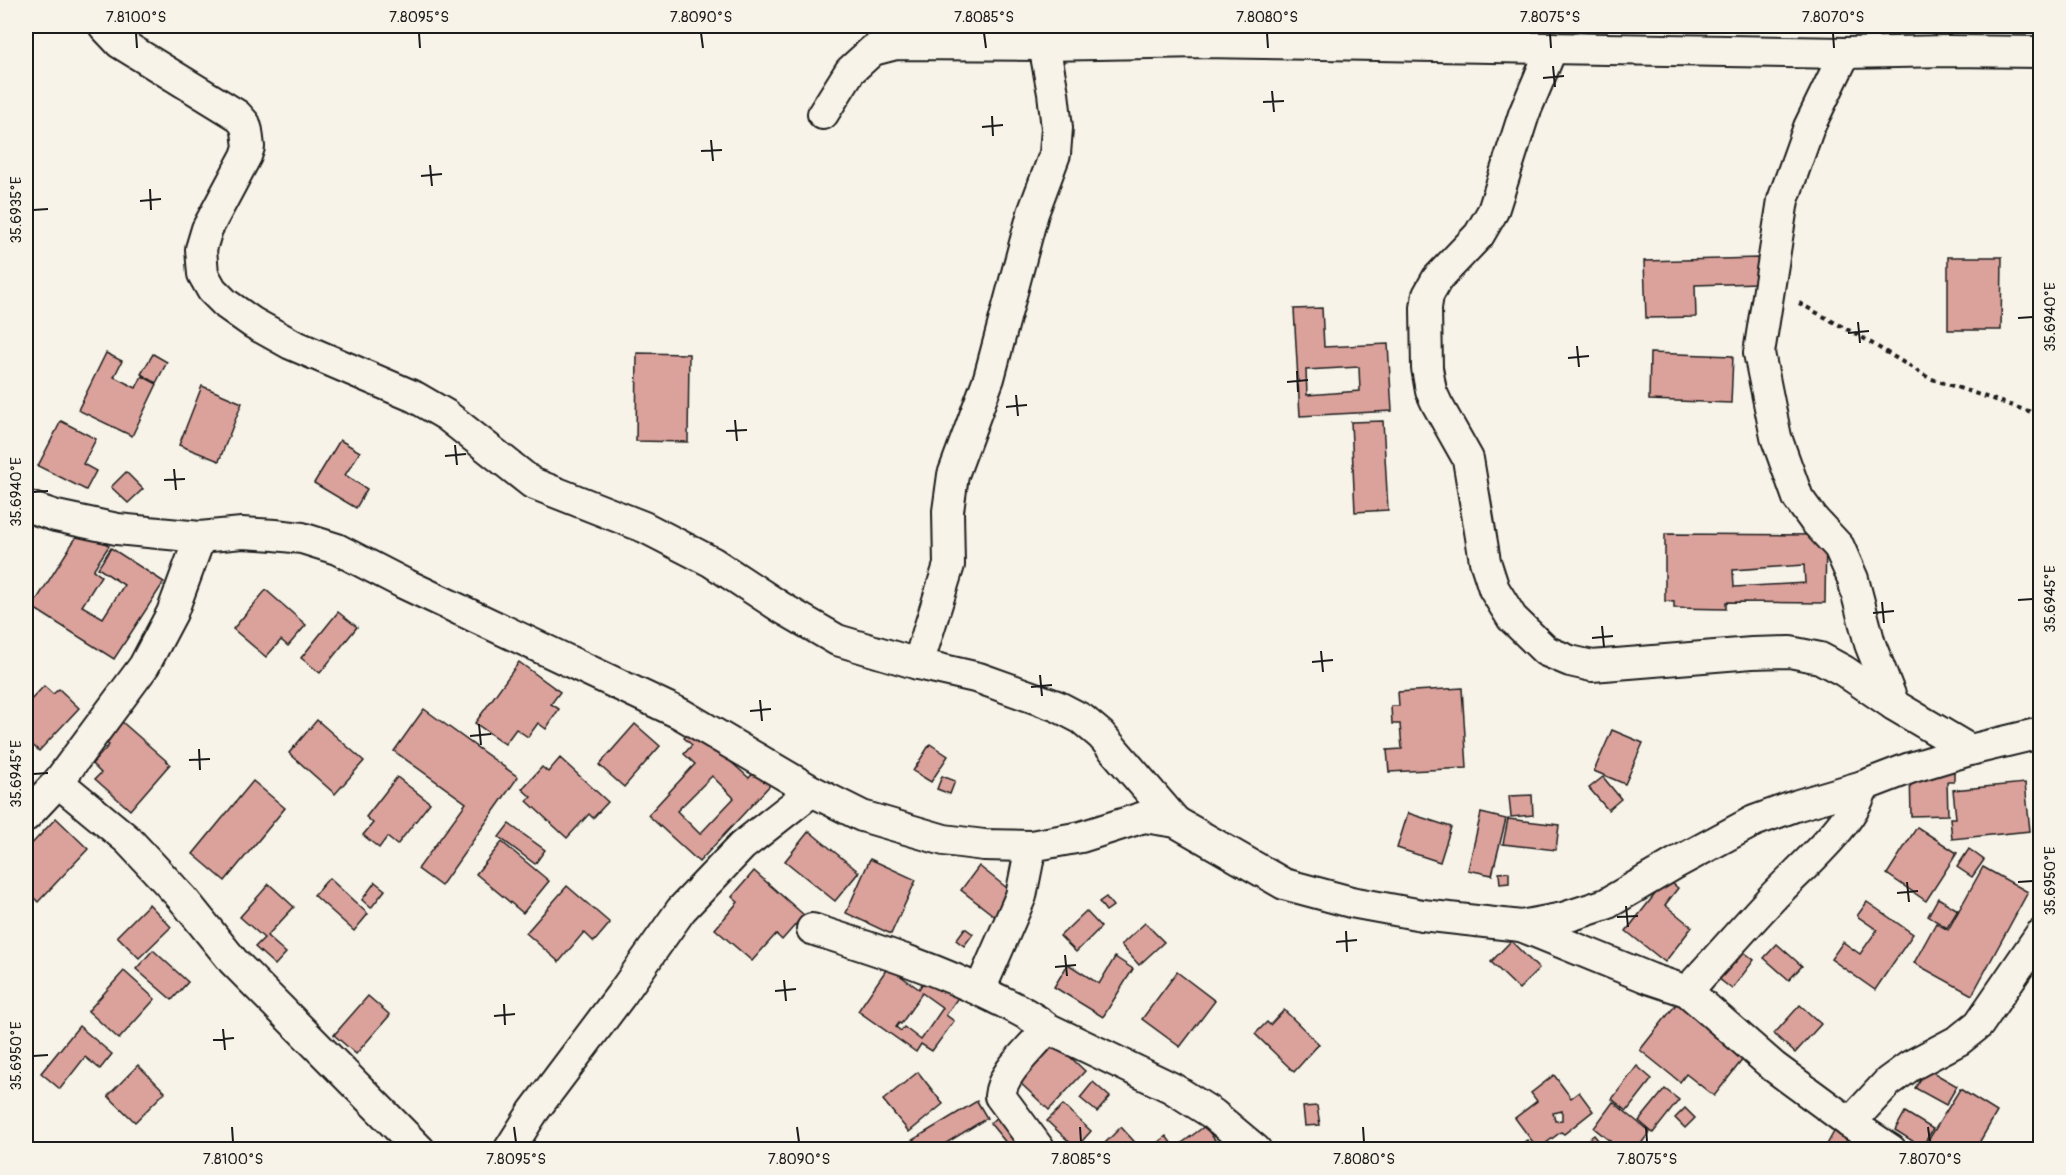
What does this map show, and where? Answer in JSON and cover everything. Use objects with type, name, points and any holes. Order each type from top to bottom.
[{"type":"street","points":[[104,26],[120,43],[237,115],[245,124],[249,138],[246,156],[207,229],[201,249],[203,274],[212,290],[226,304],[253,323],[291,344],[415,397],[446,415],[532,483],[644,526],[712,562],[782,608],[837,640],[918,664],[979,678],[1057,706],[1082,719],[1101,735],[1176,822],[1284,884],[1351,902],[1412,914],[1521,926],[1687,992],[1774,1067],[1850,1123],[1891,1149]]},
{"type":"street","points":[[918,664],[949,565],[948,511],[953,475],[989,378],[1033,213],[1055,154],[1057,128],[1040,35]]},
{"type":"street","points":[[823,114],[850,71],[873,50],[896,44],[1040,35],[1203,42],[1845,53],[2040,52]]},
{"type":"street","points":[[1552,48],[1524,114],[1492,212],[1479,235],[1437,279],[1428,296],[1426,308],[1428,378],[1437,404],[1468,459],[1485,561],[1494,589],[1512,618],[1546,651],[1570,661],[1592,666],[1790,652],[1820,658],[1970,750]]},
{"type":"street","points":[[1845,53],[1809,127],[1783,200],[1760,353],[1776,436],[1798,498],[1814,520],[1839,547],[1853,579],[1870,644],[1894,705]]},
{"type":"street","points":[[26,506],[56,516],[117,529],[200,537],[242,533],[275,535],[302,538],[337,549],[681,714],[812,791],[862,816],[944,840],[984,845],[1030,846],[1081,837],[1144,817],[1176,822]]},
{"type":"street","points":[[26,816],[58,782],[144,666],[172,613],[200,537]]},
{"type":"street","points":[[1521,926],[1563,918],[1606,904],[1676,863],[1754,822],[1798,805],[1970,750],[2040,733]]},
{"type":"street","points":[[58,782],[128,840],[183,899],[234,961],[420,1149]]},
{"type":"street","points":[[1687,992],[1852,812],[1860,799],[1863,786]]},
{"type":"street","points":[[509,1149],[533,1112],[681,910],[742,846],[812,791]]},
{"type":"street","points":[[980,990],[1021,896],[1030,846]]},
{"type":"street","points":[[812,929],[909,960],[980,990],[1034,1018],[1047,1028],[1172,1088],[1213,1114],[1256,1149]]},
{"type":"street","points":[[1850,1123],[1888,1082],[1910,1066],[1959,1040],[1979,1024],[2040,935]]},
{"type":"street","points":[[1040,1149],[1000,1096],[1005,1077],[1047,1028]]},
{"type":"path","points":[[1770,286],[1929,378],[2040,415]]},
{"type":"building","points":[[1948,257],[2002,257],[2001,330],[1948,330]]},
{"type":"building","points":[[1758,258],[1758,283],[1695,285],[1696,317],[1646,318],[1644,261]]},
{"type":"building","points":[[1322,308],[1324,347],[1388,344],[1392,411],[1300,416],[1294,309]],"holes":[[[1359,367],[1360,391],[1307,395],[1306,370]]]},
{"type":"building","points":[[106,353],[122,361],[114,377],[136,388],[142,376],[157,384],[132,436],[78,410]]},
{"type":"building","points":[[637,353],[689,354],[688,442],[636,441]]},
{"type":"building","points":[[1650,353],[1733,356],[1731,403],[1649,400]]},
{"type":"building","points":[[153,354],[167,362],[156,383],[141,374]]},
{"type":"building","points":[[202,386],[242,403],[219,461],[179,445]]},
{"type":"building","points":[[61,421],[96,439],[83,464],[96,471],[86,490],[38,466]]},
{"type":"building","points":[[1383,421],[1388,510],[1355,512],[1351,422]]},
{"type":"building","points":[[340,440],[360,452],[345,475],[367,489],[356,508],[314,483]]},
{"type":"building","points":[[126,472],[143,489],[128,503],[111,487]]},
{"type":"building","points":[[82,528],[109,546],[93,570],[101,576],[82,606],[103,618],[124,585],[98,568],[111,548],[164,582],[114,659],[32,607]]},
{"type":"building","points":[[1665,534],[1826,535],[1825,603],[1726,602],[1726,609],[1674,608],[1674,602],[1665,601]],"holes":[[[1804,565],[1805,583],[1734,587],[1733,570]]]},
{"type":"building","points":[[266,590],[306,625],[288,646],[281,640],[266,657],[233,629]]},
{"type":"building","points":[[338,612],[357,627],[320,673],[301,658]]},
{"type":"building","points":[[519,662],[560,692],[551,704],[559,709],[546,729],[538,723],[528,737],[516,729],[505,744],[475,723]]},
{"type":"building","points":[[44,686],[53,694],[59,689],[79,708],[39,751],[26,739],[26,705]]},
{"type":"building","points":[[1462,688],[1467,768],[1389,772],[1387,750],[1402,749],[1400,724],[1392,724],[1391,706],[1399,706],[1398,692]]},
{"type":"building","points":[[424,709],[518,777],[441,886],[418,869],[466,803],[394,751]]},
{"type":"building","points":[[317,720],[364,761],[335,794],[289,753]]},
{"type":"building","points":[[121,721],[170,764],[130,810],[95,779],[101,773],[92,764],[109,745],[103,741]]},
{"type":"building","points":[[635,724],[660,746],[624,787],[599,765]]},
{"type":"building","points":[[691,730],[712,745],[749,778],[757,769],[772,783],[699,862],[648,815],[695,764],[684,754],[692,745],[684,738]],"holes":[[[712,776],[734,798],[700,834],[677,811]]]},
{"type":"building","points":[[1612,730],[1643,743],[1625,784],[1594,771]]},
{"type":"building","points":[[930,744],[948,756],[931,782],[913,771]]},
{"type":"building","points":[[560,758],[608,802],[593,818],[589,814],[567,838],[527,801],[531,797],[522,789],[542,767],[548,772]]},
{"type":"building","points":[[1954,770],[1954,782],[1947,782],[1948,815],[1911,816],[1910,771]]},
{"type":"building","points":[[942,776],[955,781],[950,794],[937,789]]},
{"type":"building","points":[[397,777],[430,803],[397,845],[387,837],[379,848],[363,835],[373,823],[366,817]]},
{"type":"building","points":[[1603,777],[1621,799],[1608,810],[1589,788]]},
{"type":"building","points":[[253,781],[285,808],[225,881],[193,854]]},
{"type":"building","points":[[2025,783],[2030,831],[1952,839],[1950,818],[1956,818],[1953,790]]},
{"type":"building","points":[[1532,795],[1533,815],[1511,817],[1509,796]]},
{"type":"building","points":[[1408,813],[1451,827],[1440,862],[1397,848]]},
{"type":"building","points":[[1481,813],[1506,819],[1492,875],[1468,870]]},
{"type":"building","points":[[56,818],[88,849],[38,902],[26,890],[26,850]]},
{"type":"building","points":[[1508,819],[1559,825],[1556,850],[1503,844]]},
{"type":"building","points":[[509,824],[545,850],[535,864],[499,837]]},
{"type":"building","points":[[1917,827],[1957,853],[1926,901],[1887,874]]},
{"type":"building","points":[[809,831],[859,872],[835,901],[785,861]]},
{"type":"building","points":[[502,842],[549,881],[523,913],[476,874]]},
{"type":"building","points":[[1969,849],[1984,860],[1972,877],[1957,867]]},
{"type":"building","points":[[870,859],[916,880],[891,934],[846,913]]},
{"type":"building","points":[[979,866],[1016,895],[997,918],[961,890]]},
{"type":"building","points":[[1983,867],[2028,892],[1972,995],[1914,963],[1936,923],[1948,930]]},
{"type":"building","points":[[754,871],[804,915],[782,940],[776,934],[752,961],[715,929],[738,902],[732,897]]},
{"type":"building","points":[[1509,872],[1509,883],[1500,884],[1499,873]]},
{"type":"building","points":[[329,878],[368,914],[354,931],[314,895]]},
{"type":"building","points":[[1667,879],[1678,888],[1665,905],[1692,927],[1665,962],[1626,931]]},
{"type":"building","points":[[375,882],[385,890],[371,908],[362,900]]},
{"type":"building","points":[[269,884],[294,907],[267,936],[286,953],[275,965],[255,947],[264,938],[240,917]]},
{"type":"building","points":[[567,886],[610,923],[594,942],[584,932],[559,962],[526,933]]},
{"type":"building","points":[[1106,897],[1113,906],[1106,911],[1099,902]]},
{"type":"building","points":[[1938,898],[1958,910],[1947,928],[1928,916]]},
{"type":"building","points":[[1867,902],[1913,934],[1875,990],[1831,959],[1843,942],[1860,954],[1877,930],[1857,916]]},
{"type":"building","points":[[149,904],[171,927],[139,958],[117,936]]},
{"type":"building","points":[[1086,911],[1101,927],[1076,952],[1060,936]]},
{"type":"building","points":[[1145,923],[1164,942],[1139,965],[1121,945]]},
{"type":"building","points":[[965,928],[973,934],[964,946],[956,940]]},
{"type":"building","points":[[1511,941],[1539,969],[1519,989],[1491,962]]},
{"type":"building","points":[[1777,944],[1802,966],[1789,980],[1764,958]]},
{"type":"building","points":[[1740,949],[1754,960],[1732,989],[1718,978]]},
{"type":"building","points":[[153,950],[188,982],[172,1000],[136,969]]},
{"type":"building","points":[[1115,957],[1133,969],[1103,1017],[1054,987],[1068,964],[1099,984]]},
{"type":"building","points":[[888,967],[919,989],[928,975],[959,996],[946,1015],[954,1021],[932,1051],[921,1044],[916,1052],[858,1011]],"holes":[[[922,993],[943,1008],[921,1040],[904,1027],[901,1031],[896,1027],[899,1023],[901,1024]]]},
{"type":"building","points":[[124,971],[155,999],[119,1039],[88,1011]]},
{"type":"building","points":[[1177,972],[1215,1001],[1180,1047],[1142,1019]]},
{"type":"building","points":[[368,996],[390,1015],[356,1054],[334,1035]]},
{"type":"building","points":[[1681,998],[1718,1028],[1712,1034],[1743,1059],[1714,1096],[1686,1074],[1680,1082],[1640,1050]]},
{"type":"building","points":[[1800,1005],[1821,1024],[1795,1053],[1774,1034]]},
{"type":"building","points":[[1284,1010],[1319,1044],[1294,1072],[1255,1034],[1267,1022],[1270,1025]]},
{"type":"building","points":[[79,1026],[112,1054],[100,1069],[85,1057],[60,1089],[41,1073]]},
{"type":"building","points":[[1051,1039],[1085,1071],[1049,1110],[1015,1078]]},
{"type":"building","points":[[138,1065],[165,1092],[135,1122],[108,1096]]},
{"type":"building","points":[[1637,1066],[1652,1079],[1627,1111],[1612,1099]]},
{"type":"building","points":[[1927,1069],[1957,1086],[1946,1105],[1915,1088]]},
{"type":"building","points":[[918,1072],[943,1104],[909,1132],[883,1100]]},
{"type":"building","points":[[1554,1075],[1571,1098],[1579,1092],[1593,1111],[1564,1134],[1561,1132],[1538,1149],[1515,1118],[1537,1101],[1531,1093]],"holes":[[[1562,1111],[1562,1120],[1555,1121],[1553,1113]]]},
{"type":"building","points":[[1093,1082],[1110,1097],[1097,1112],[1080,1098]]},
{"type":"building","points":[[1665,1089],[1679,1100],[1653,1133],[1639,1121]]},
{"type":"building","points":[[1960,1089],[1997,1112],[1975,1150],[1929,1150],[1924,1147]]},
{"type":"building","points":[[977,1101],[987,1118],[935,1150],[903,1150],[901,1147]]},
{"type":"building","points":[[1613,1102],[1650,1132],[1636,1150],[1621,1150],[1594,1128]]},
{"type":"building","points":[[1063,1105],[1091,1131],[1076,1148],[1047,1121]]},
{"type":"building","points":[[1317,1106],[1320,1125],[1305,1126],[1303,1107]]},
{"type":"building","points":[[1685,1108],[1695,1118],[1685,1128],[1675,1118]]},
{"type":"building","points":[[1003,1112],[1035,1150],[1012,1150],[990,1123]]},
{"type":"building","points":[[1905,1112],[1933,1129],[1922,1147],[1895,1130]]},
{"type":"building","points":[[1205,1126],[1222,1150],[1148,1150],[1166,1136],[1175,1148]]},
{"type":"building","points":[[1121,1127],[1142,1150],[1098,1150]]},
{"type":"building","points":[[1835,1130],[1864,1150],[1824,1150]]},
{"type":"building","points":[[1594,1135],[1606,1150],[1576,1149]]},
{"type":"building","points":[[1527,1140],[1536,1150],[1513,1150]]}]
